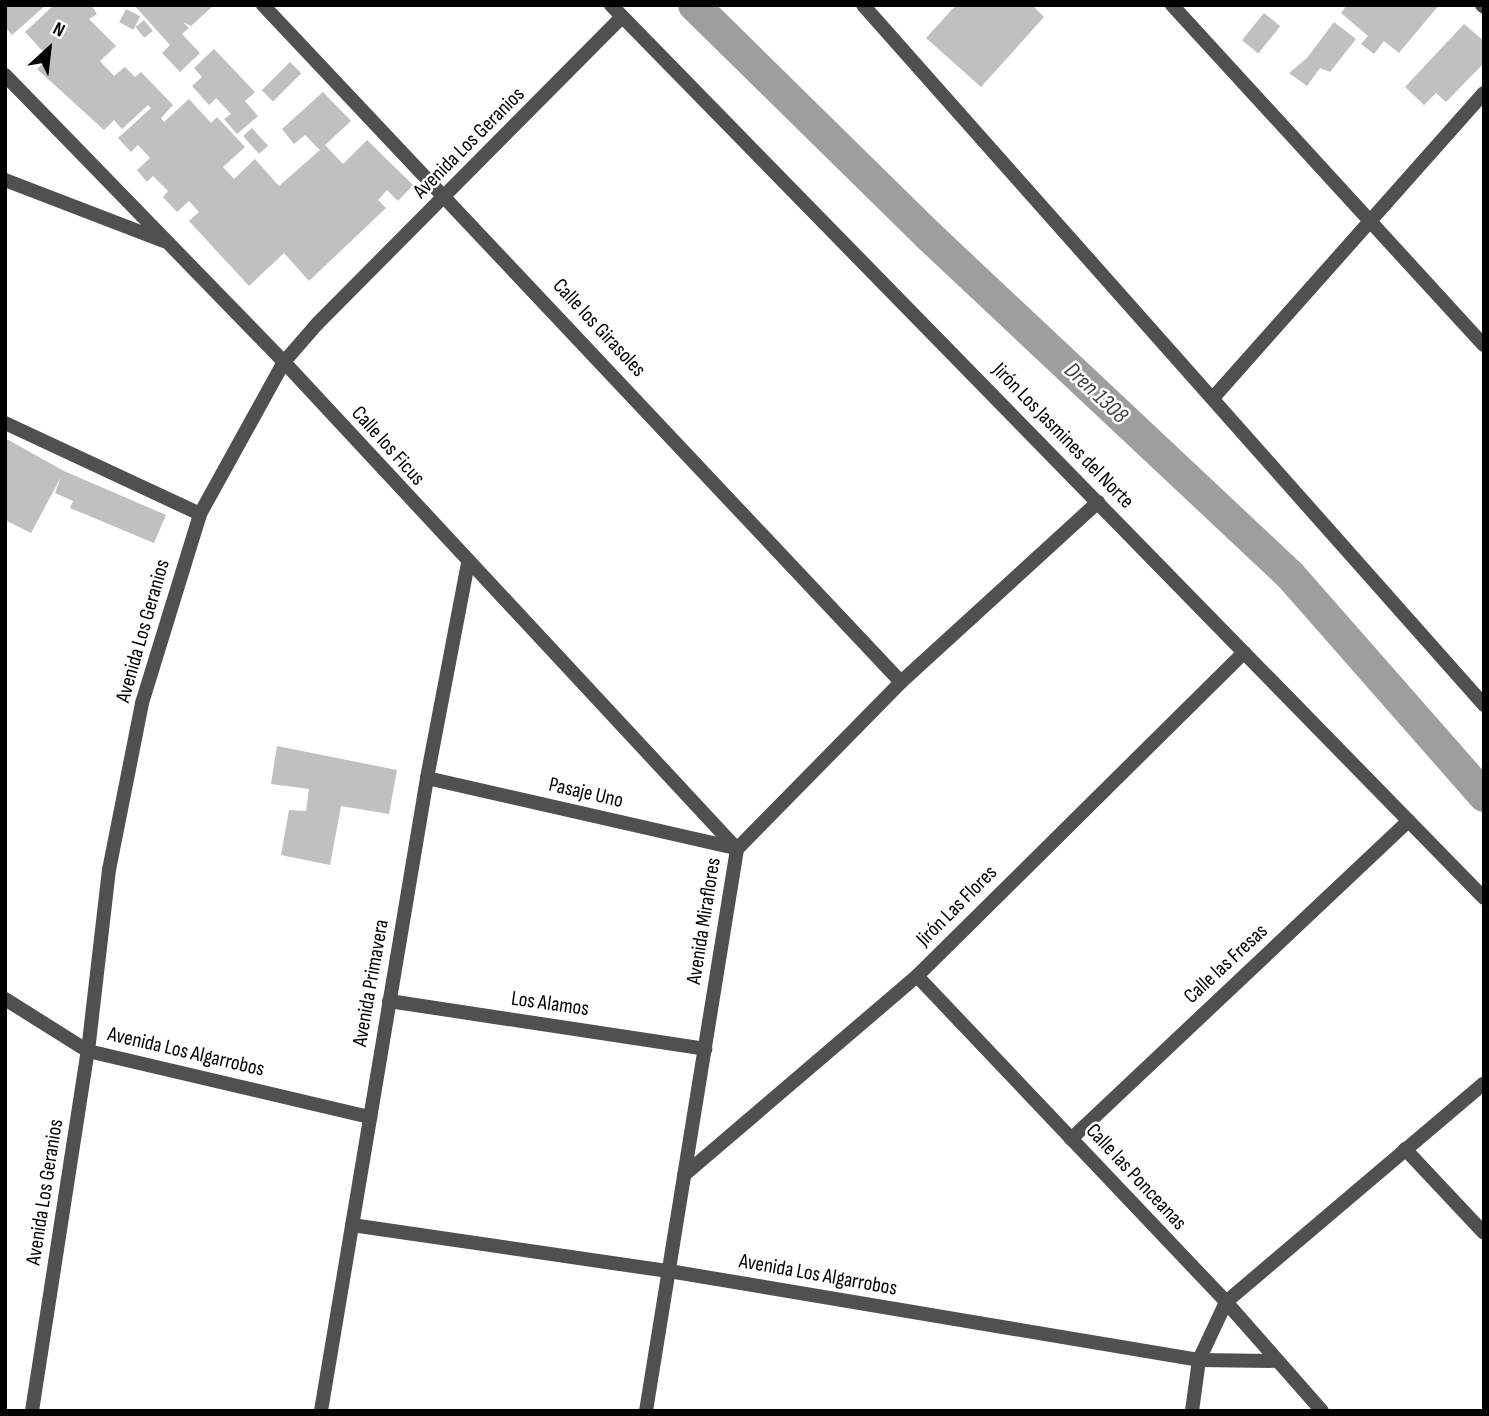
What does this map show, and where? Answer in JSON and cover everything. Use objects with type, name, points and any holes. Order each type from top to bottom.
[{"type":"street","name":"Calle los Girasoles","points":[[263,5],[447,196],[901,682]]},
{"type":"street","name":"Jirón Los Jasmines del Norte","points":[[611,5],[1484,898]]},
{"type":"street","points":[[863,5],[1484,705]]},
{"type":"street","points":[[1172,5],[1484,345]]},
{"type":"street","name":"Avenida Los Geranios","points":[[32,1411],[88,1051],[109,870],[142,703],[200,514],[284,362],[317,324],[622,17]]},
{"type":"street","name":"Calle los Ficus","points":[[5,75],[284,362],[467,564],[737,849]]},
{"type":"street","points":[[1213,398],[1484,93]]},
{"type":"street","points":[[5,180],[168,243]]},
{"type":"street","points":[[5,423],[200,514]]},
{"type":"street","name":"Avenida Miraflores","points":[[646,1411],[737,849],[901,682],[1098,502]]},
{"type":"street","name":"Avenida Primavera","points":[[321,1411],[427,778],[467,564]]},
{"type":"street","name":"Jirón Las Flores","points":[[684,1175],[917,976],[1244,652]]},
{"type":"street","name":"Pasaje Uno","points":[[427,778],[737,849]]},
{"type":"street","name":"Calle las Fresas","points":[[1071,1139],[1409,821]]},
{"type":"street","name":"Calle las Ponceanas","points":[[917,976],[1226,1302],[1322,1411]]},
{"type":"street","name":"Avenida Los Algarrobos","points":[[5,999],[88,1051],[370,1116]]},
{"type":"street","name":"Los Alamos","points":[[389,1001],[705,1049]]},
{"type":"street","points":[[1192,1411],[1199,1360],[1226,1302],[1484,1083]]},
{"type":"street","points":[[1405,1149],[1484,1233]]},
{"type":"street","name":"Avenida Los Algarrobos","points":[[352,1225],[669,1271],[1199,1360],[1278,1361]]},
{"type":"building","points":[[5,5],[46,5],[12,35],[5,27]]},
{"type":"building","points":[[54,5],[91,5],[97,14],[89,19],[116,46],[100,61],[114,76],[125,67],[135,77],[141,72],[173,105],[161,118],[164,122],[189,99],[211,123],[217,117],[245,147],[223,167],[234,179],[255,159],[279,186],[320,150],[305,135],[294,144],[282,129],[323,92],[351,121],[325,145],[343,164],[367,140],[413,185],[398,201],[387,190],[378,200],[386,208],[309,281],[284,253],[249,286],[189,221],[199,212],[189,201],[177,212],[163,197],[168,191],[153,176],[147,182],[137,170],[150,158],[138,145],[131,152],[118,138],[151,108],[148,105],[122,129],[114,120],[104,130],[37,69],[49,58],[25,32]]},
{"type":"building","points":[[134,5],[214,5],[191,26],[183,22],[189,28],[182,34],[200,53],[180,72],[162,53],[170,45]]},
{"type":"building","points":[[956,5],[1032,5],[1044,17],[981,87],[926,38]]},
{"type":"building","points":[[1347,5],[1439,5],[1399,53],[1384,41],[1374,54],[1361,44],[1368,36],[1341,13]]},
{"type":"building","points":[[126,9],[140,16],[133,30],[119,22]]},
{"type":"building","points":[[1264,13],[1280,26],[1258,53],[1242,40]]},
{"type":"building","points":[[144,20],[153,31],[144,38],[135,27]]},
{"type":"building","points":[[1334,22],[1356,39],[1330,72],[1320,68],[1307,86],[1289,73],[1307,58]]},
{"type":"building","points":[[1464,24],[1484,41],[1484,63],[1446,102],[1436,93],[1424,105],[1405,87]]},
{"type":"building","points":[[214,49],[255,92],[245,101],[258,116],[237,134],[224,119],[231,114],[216,98],[209,105],[192,86],[202,77],[194,68]]},
{"type":"building","points":[[290,62],[301,73],[273,102],[262,90]]},
{"type":"building","points":[[252,128],[268,146],[259,154],[243,136]]},
{"type":"building","points":[[5,438],[64,471],[166,515],[154,543],[70,508],[73,501],[55,493],[61,477],[31,533],[5,520]]},
{"type":"building","points":[[277,746],[397,770],[389,814],[341,806],[330,865],[281,855],[289,810],[306,811],[309,789],[271,784]]},
{"type":"waterway","name":"Dren 1308","points":[[694,5],[929,236],[1290,575],[1484,796]]}]
